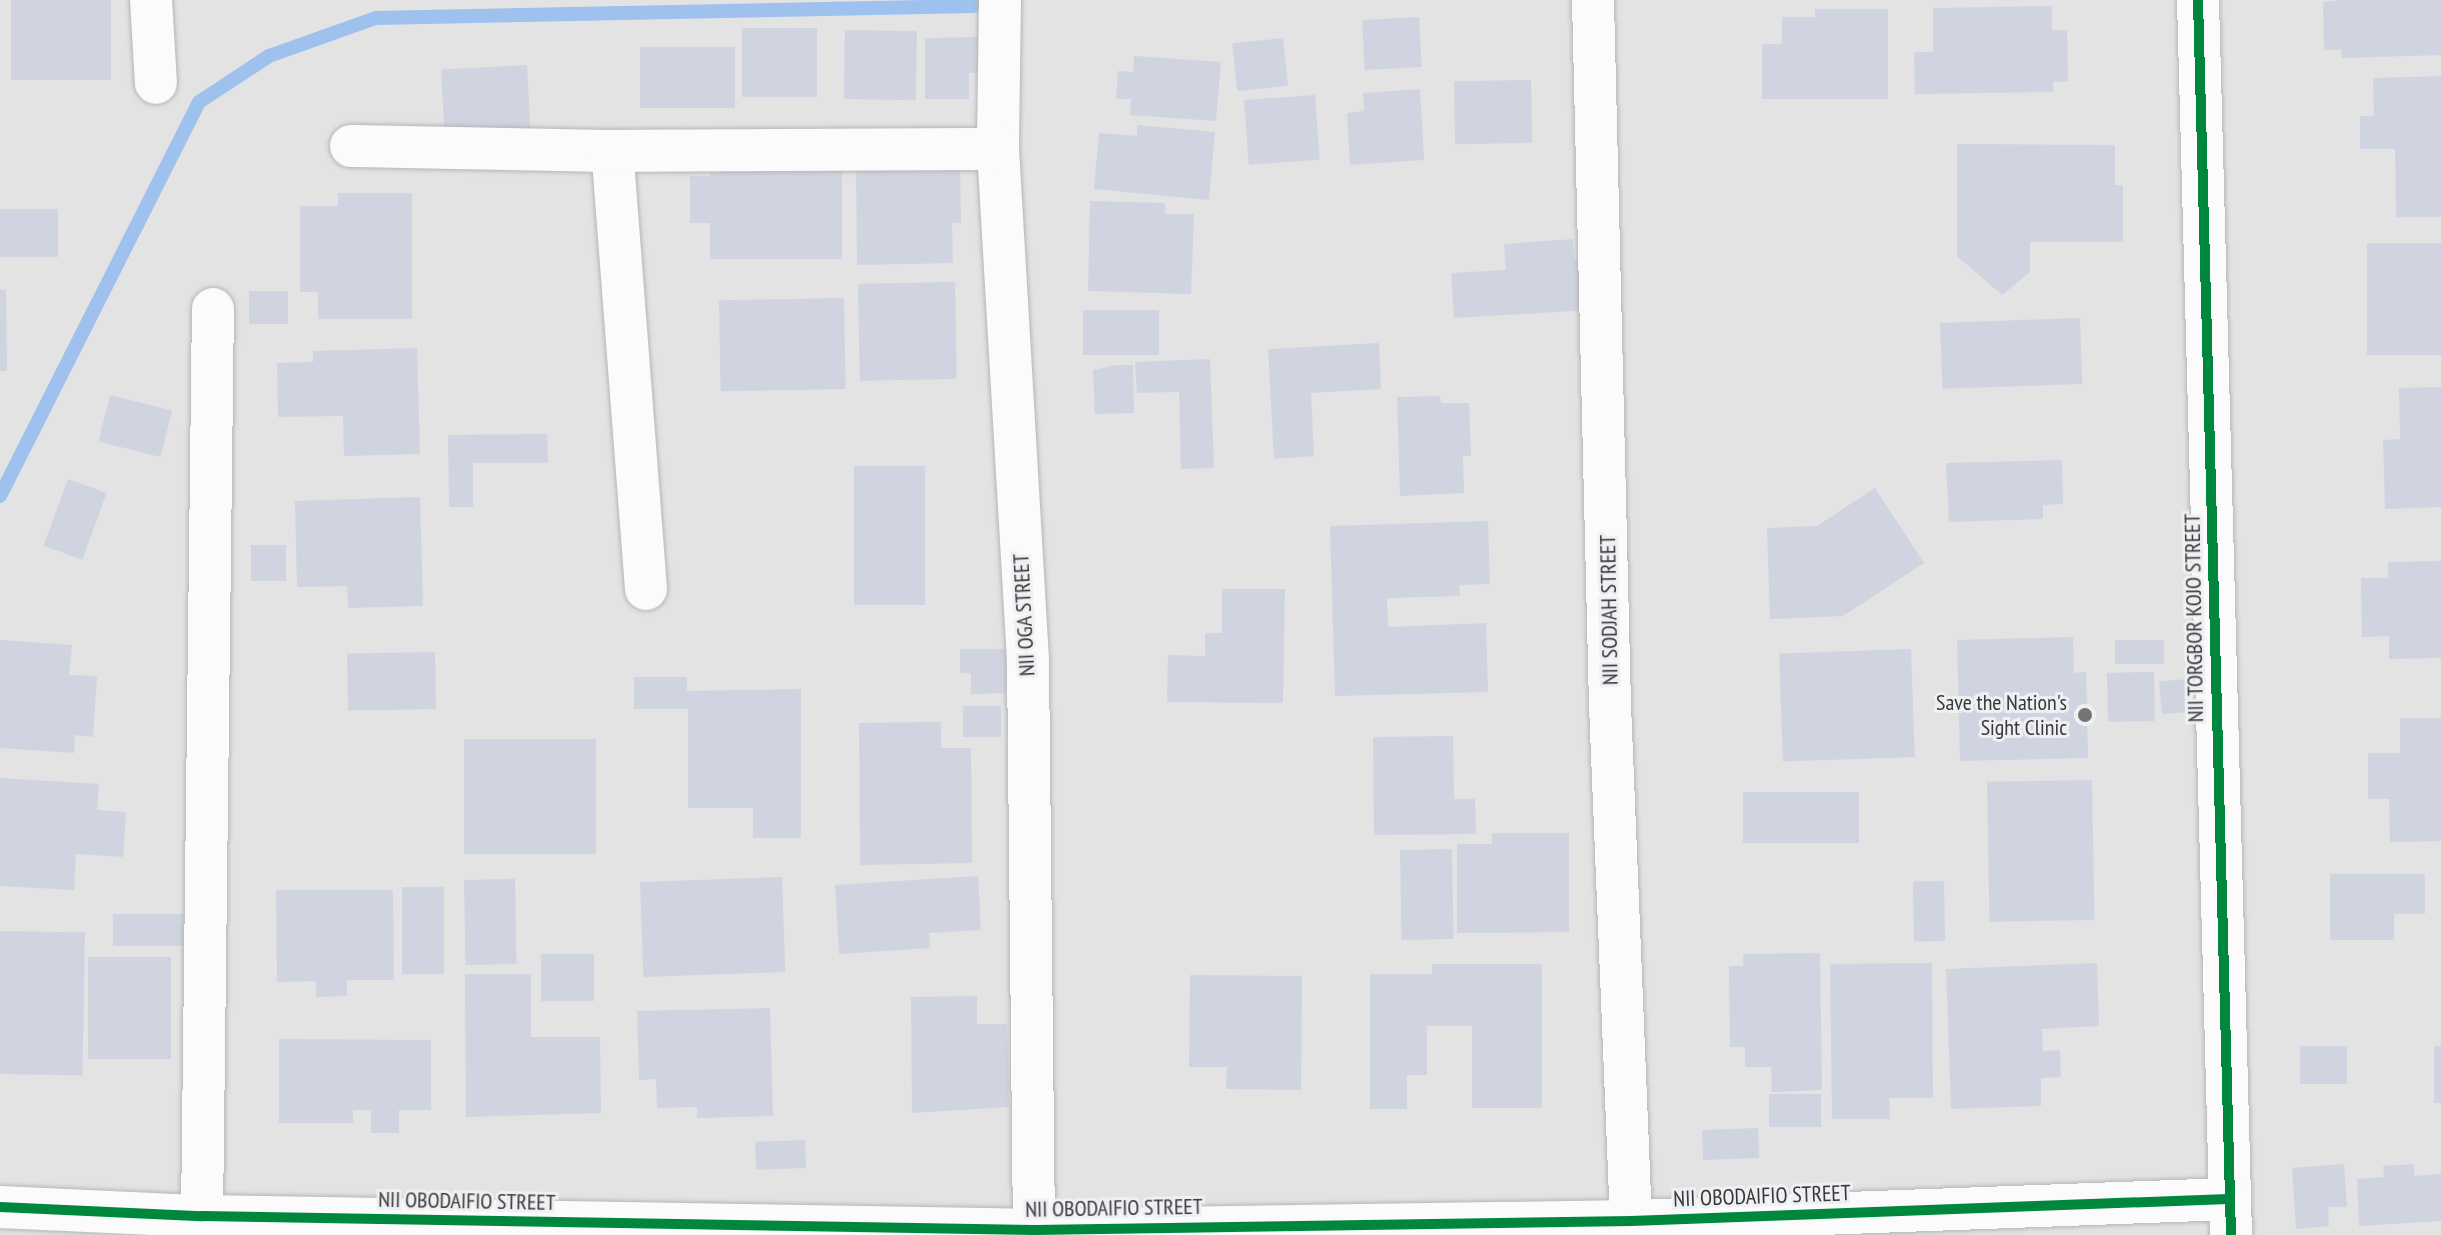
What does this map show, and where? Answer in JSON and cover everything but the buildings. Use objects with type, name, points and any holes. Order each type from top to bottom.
[{"type":"street","points":[[151,0],[156,83]]},
{"type":"street","name":"NII OGA STREET","points":[[1000,0],[998,149],[1028,660],[1034,1230]]},
{"type":"street","name":"NII SODJAH STREET","points":[[1593,0],[1610,705],[1631,1221]]},
{"type":"street","name":"NII TORGBOR KOJO STREET","points":[[2198,0],[2230,1217]]},
{"type":"street","points":[[351,146],[612,151],[998,149]]},
{"type":"street","points":[[612,151],[646,589]]},
{"type":"street","points":[[202,1216],[213,309]]},
{"type":"street","name":"NII OBODAIFIO STREET","points":[[0,1207],[202,1216],[317,1227],[824,1231],[2230,1217]]},
{"type":"waterway","points":[[0,496],[199,102],[269,56],[376,18],[974,6]]},
{"type":"cycle path","points":[[2198,0],[2231,1235]]},
{"type":"cycle path","points":[[0,1207],[202,1216],[1034,1230],[1631,1221],[2229,1199]]},
{"type":"place","name":"Save the Nation's Sight Clinic","points":[[2085,715]]}]
